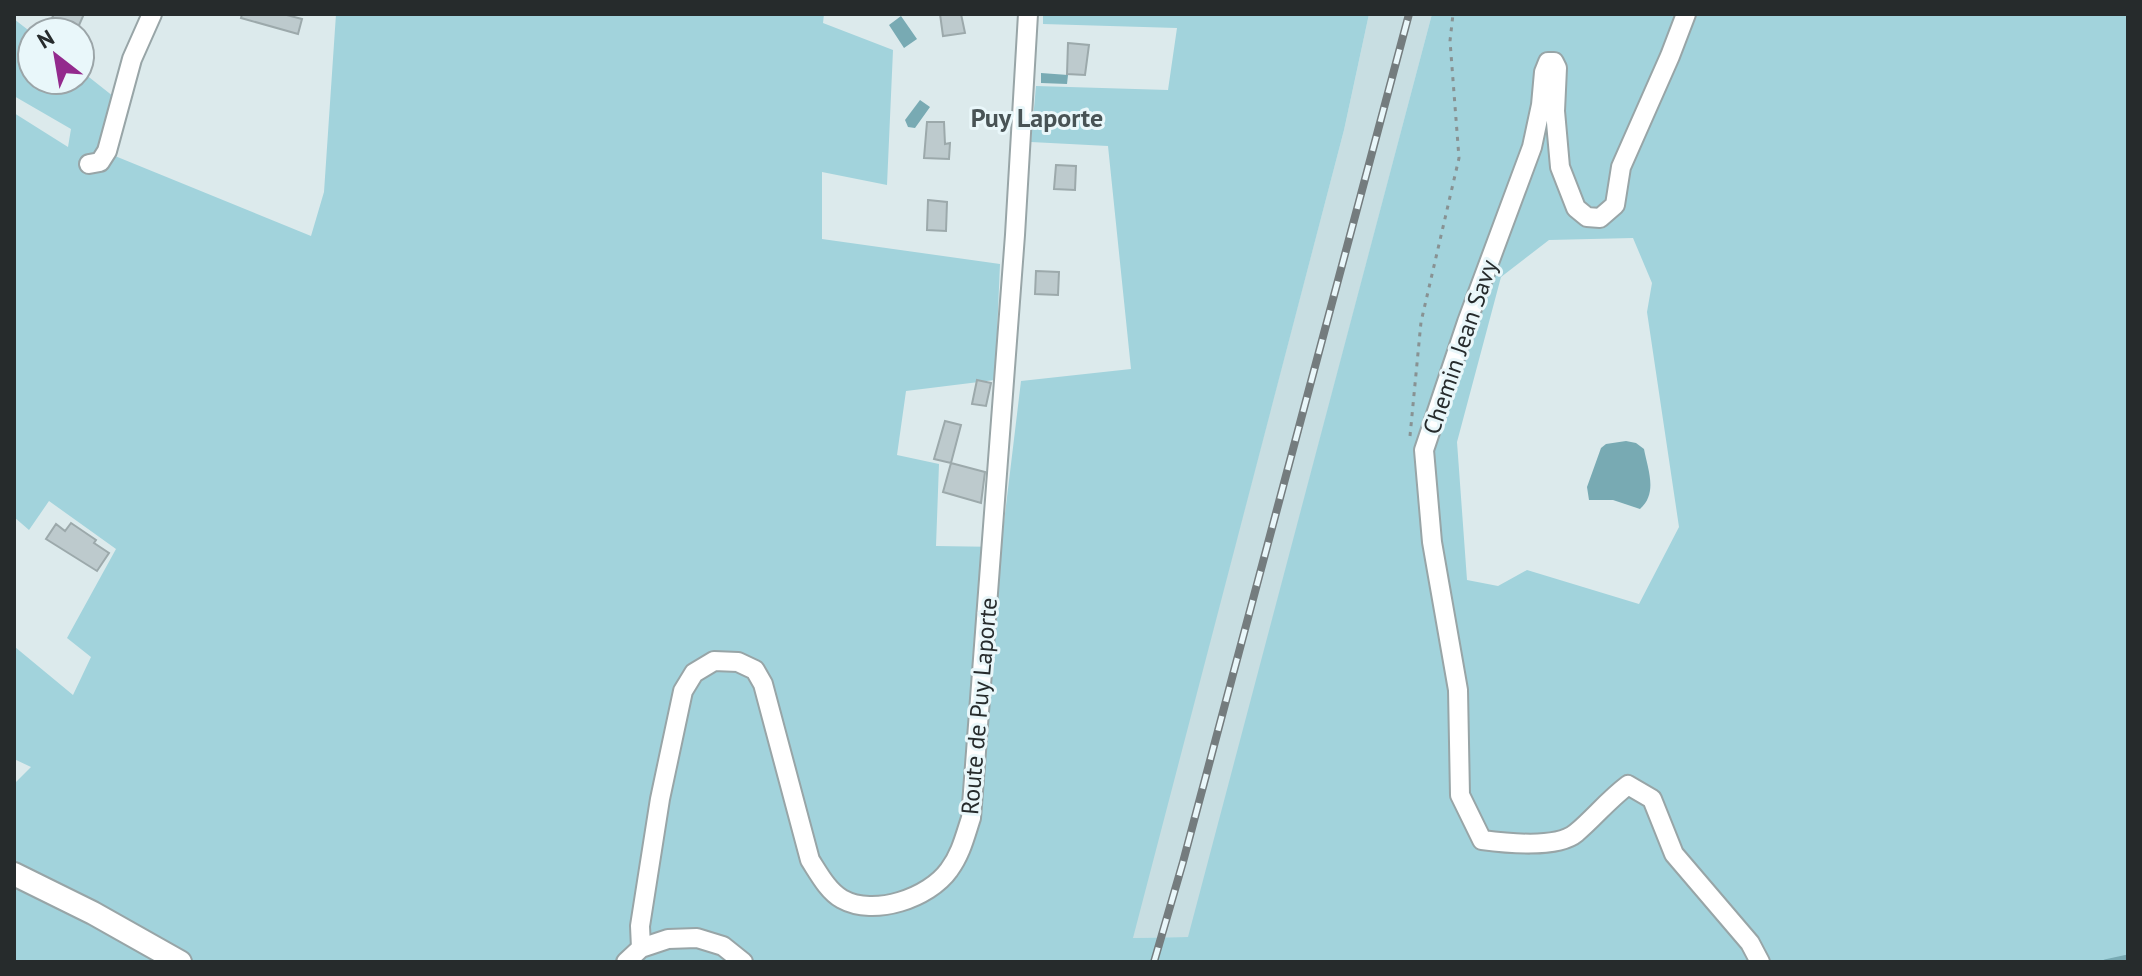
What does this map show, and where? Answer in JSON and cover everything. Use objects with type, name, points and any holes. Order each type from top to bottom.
[{"type":"main road","points":[[14,874],[93,913],[180,962]]},
{"type":"street","points":[[89,164],[100,162],[107,151],[132,59],[152,14]]},
{"type":"street","name":"Route de Puy Laporte","points":[[641,948],[640,926],[660,799],[683,691],[694,673],[714,661],[738,662],[755,670],[763,684],[810,860],[823,880],[842,899],[857,905],[873,905],[921,894],[936,885],[961,851],[971,818],[1015,235],[1028,14]]},
{"type":"street","name":"Chemin Jean Savy","points":[[1686,14],[1621,167],[1615,205],[1600,218],[1587,217],[1576,208],[1560,167],[1555,111],[1557,68],[1554,62],[1548,62],[1532,147],[1467,322],[1424,450],[1432,542],[1458,690],[1460,795],[1482,840],[1525,846],[1573,836],[1606,801],[1628,785],[1652,799],[1674,854],[1750,943],[1760,962]]},
{"type":"street","points":[[626,962],[641,948],[668,939],[697,938],[723,946],[743,962]]},
{"type":"path","points":[[1424,450],[1410,437],[1421,322],[1459,158],[1450,41],[1453,14]]},
{"type":"shaded area","points":[[336,14],[824,14],[823,23],[893,50],[887,185],[822,172],[822,239],[1000,264],[995,380],[906,391],[897,455],[939,464],[936,546],[1001,547],[1021,381],[1131,369],[1108,146],[1031,142],[1036,86],[1168,90],[1177,28],[1043,24],[1043,14],[1369,14],[1344,130],[1133,938],[1188,937],[1432,14],[2128,14],[2128,956],[2099,962],[14,962],[14,784],[31,767],[14,759],[14,640],[15,647],[73,695],[91,657],[67,638],[116,549],[49,501],[29,530],[14,517],[14,113],[68,147],[71,129],[14,96],[14,19],[16,96],[96,96],[96,83],[128,108],[115,156],[311,236],[324,192]],"holes":[[[1633,238],[1652,283],[1647,312],[1679,527],[1639,604],[1527,570],[1498,586],[1467,580],[1457,442],[1501,277],[1549,240]]]},
{"type":"shaded area","points":[[1369,14],[1432,14],[1189,937],[1132,938],[1344,130]]},
{"type":"shaded area","points":[[901,16],[917,39],[904,48],[889,25]]},
{"type":"shaded area","points":[[1041,73],[1068,75],[1067,84],[1041,83]]},
{"type":"shaded area","points":[[920,100],[930,107],[915,128],[908,127],[905,120]]},
{"type":"shaded area","points":[[1626,441],[1644,449],[1650,481],[1646,503],[1640,509],[1613,500],[1589,500],[1587,487],[1601,448],[1606,444]]},
{"type":"building","points":[[54,14],[84,14],[83,16]]},
{"type":"building","points":[[242,14],[283,14],[302,19],[298,34],[241,18]]},
{"type":"building","points":[[940,14],[961,14],[965,33],[943,36]]},
{"type":"building","points":[[1068,43],[1089,45],[1085,75],[1067,74]]},
{"type":"building","points":[[927,122],[944,122],[945,144],[950,143],[949,159],[924,158]]},
{"type":"building","points":[[1056,165],[1076,166],[1075,190],[1054,189]]},
{"type":"building","points":[[928,200],[947,202],[946,231],[927,230]]},
{"type":"building","points":[[1036,271],[1059,272],[1058,295],[1035,294]]},
{"type":"building","points":[[977,380],[991,383],[986,406],[972,404]]},
{"type":"building","points":[[945,421],[961,425],[951,463],[934,459]]},
{"type":"building","points":[[951,463],[985,472],[981,503],[943,492]]},
{"type":"building","points":[[71,523],[109,553],[97,571],[46,539],[56,524],[65,531]]},
{"type":"waterway","points":[[2105,962],[2128,957]]},
{"type":"railway","points":[[1154,962],[1409,14]]},
{"type":"district","name":"Puy Laporte","points":[[1037,117]]}]
